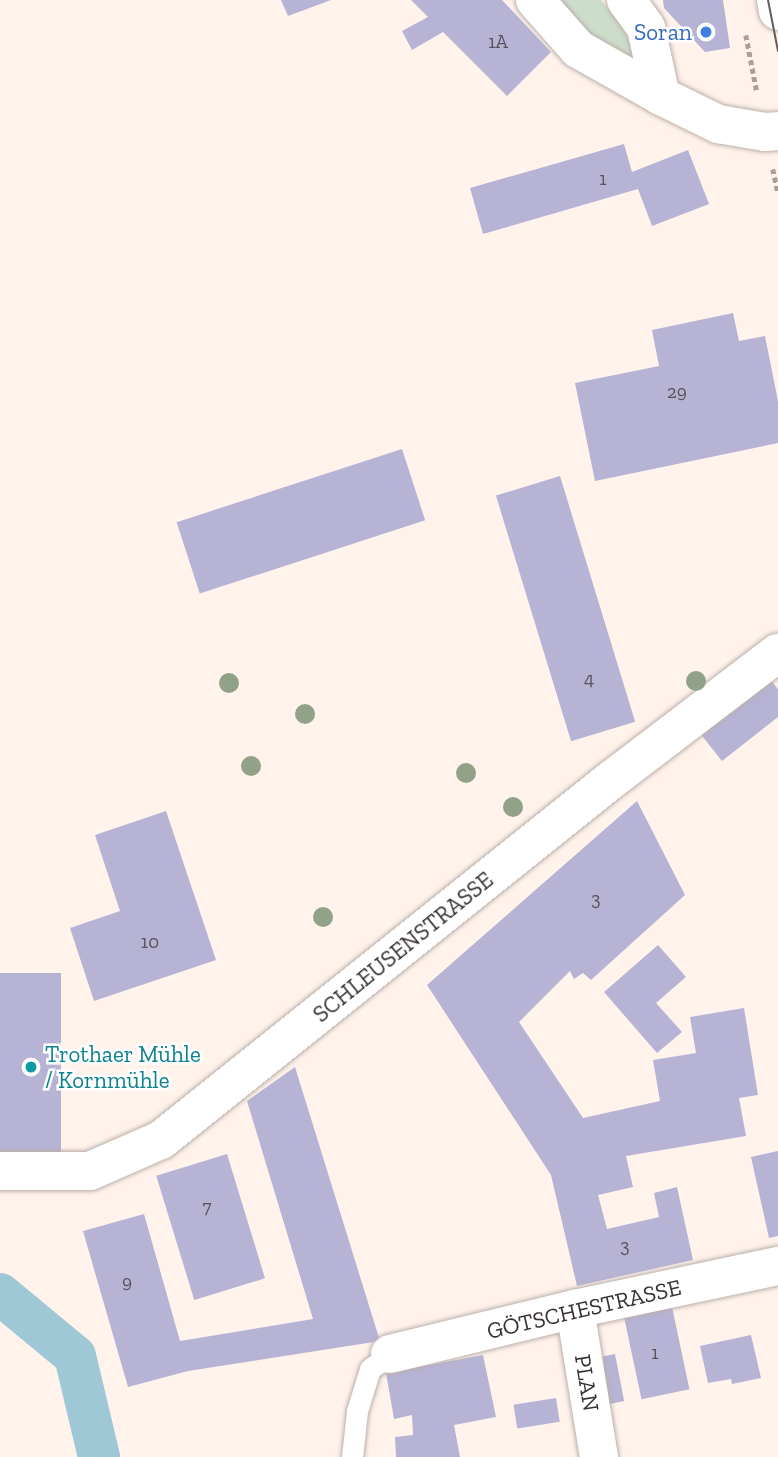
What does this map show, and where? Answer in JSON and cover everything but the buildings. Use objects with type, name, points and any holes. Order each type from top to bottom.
[{"type":"street","points":[[535,0],[578,49],[661,96],[718,124],[772,132]]},
{"type":"street","points":[[626,0],[646,29],[661,96]]},
{"type":"street","points":[[761,19],[776,0]]},
{"type":"street","name":"SCHLEUSENSTRASSE","points":[[0,1171],[90,1171],[161,1140],[611,780],[778,653]]},
{"type":"street","name":"GÖTSCHESTRASSE","points":[[390,1354],[575,1309],[778,1266]]},
{"type":"street","name":"PLAN","points":[[575,1309],[599,1457]]},
{"type":"lane","points":[[352,1457],[357,1411],[370,1368],[390,1354]]},
{"type":"path","points":[[761,19],[772,132]]},
{"type":"green space","points":[[556,0],[601,0],[623,28],[638,62],[597,45]]},
{"type":"waterway","points":[[0,1294],[75,1356],[99,1457]]},
{"type":"tram line","points":[[768,0],[778,51]]},
{"type":"place","name":"Soran","points":[[706,32]]},
{"type":"place","name":"Trothaer Mühle / Kornmühle","points":[[31,1067]]}]
